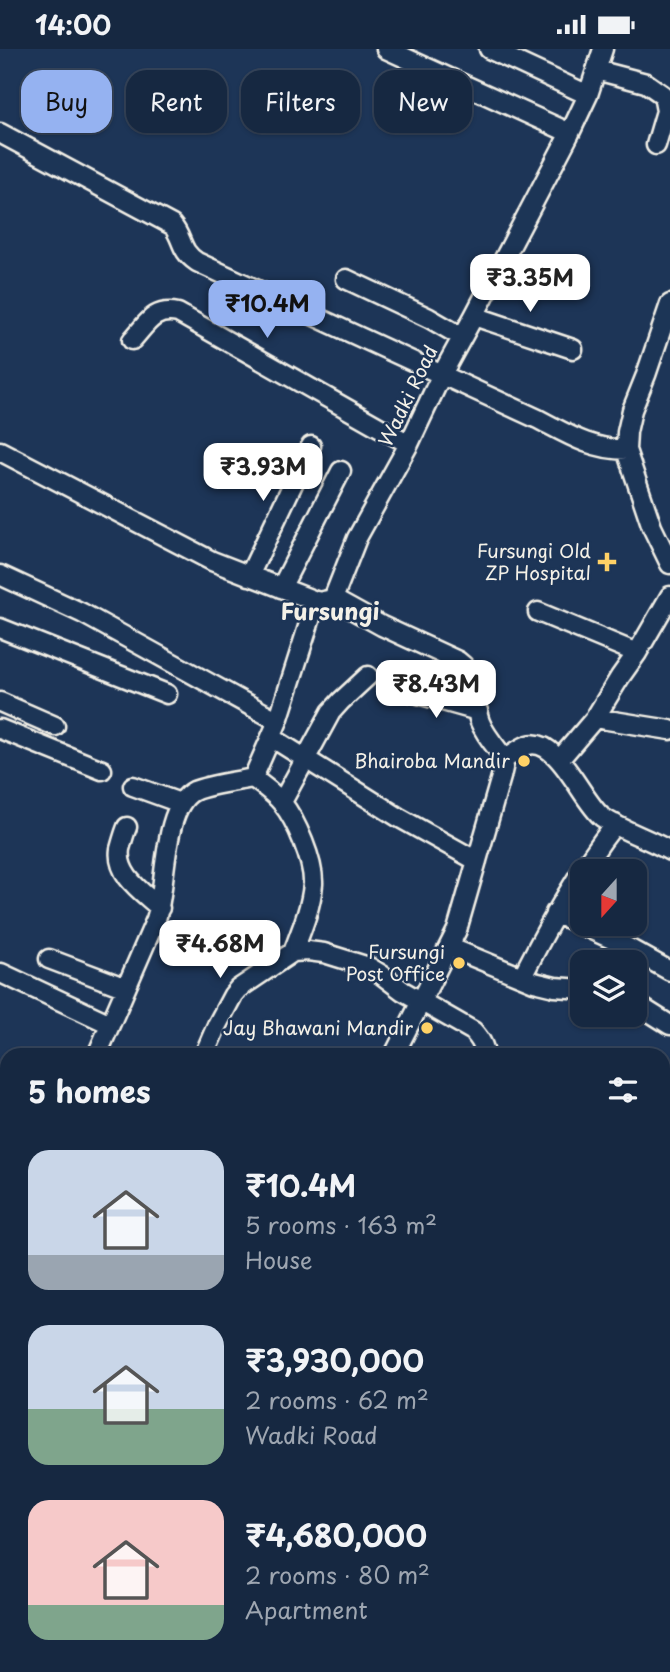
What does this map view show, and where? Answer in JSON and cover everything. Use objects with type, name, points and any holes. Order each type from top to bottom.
[{"type":"street","points":[[386,49],[570,133]]},
{"type":"street","points":[[489,49],[588,95]]},
{"type":"street","name":"Wadki Road","points":[[253,778],[274,729],[313,611],[325,600],[409,444],[441,376],[570,133],[588,95],[603,49]]},
{"type":"street","points":[[596,70],[646,83],[663,95],[666,111],[656,145]]},
{"type":"street","points":[[0,133],[172,225],[178,233],[183,250],[197,262],[591,445],[626,450]]},
{"type":"street","points":[[346,279],[429,318],[462,337]]},
{"type":"street","points":[[132,340],[154,316],[167,311],[178,313],[409,444]]},
{"type":"street","points":[[669,313],[632,410],[626,450],[652,527],[670,564]]},
{"type":"street","points":[[474,316],[573,349]]},
{"type":"street","points":[[249,576],[311,446]]},
{"type":"street","points":[[0,451],[212,561],[281,588],[325,600],[458,661],[471,674],[480,722],[505,759]]},
{"type":"street","points":[[281,588],[341,471]]},
{"type":"street","points":[[0,575],[82,613],[274,729],[305,758],[398,817],[477,861]]},
{"type":"street","points":[[560,759],[595,718],[670,596]]},
{"type":"street","points":[[538,612],[637,653]]},
{"type":"street","points":[[0,628],[167,694]]},
{"type":"street","points":[[282,802],[331,712],[368,676]]},
{"type":"street","points":[[407,691],[478,711]]},
{"type":"street","points":[[0,702],[55,726]]},
{"type":"street","points":[[595,718],[670,730]]},
{"type":"street","points":[[0,729],[102,770]]},
{"type":"street","points":[[398,1048],[457,930],[505,759],[526,746],[533,744],[542,747],[560,759],[592,808],[615,824],[670,850]]},
{"type":"street","points":[[100,1048],[160,908],[166,852],[177,811],[180,803],[196,790],[253,778],[282,802],[297,827],[309,860],[313,881],[311,898],[293,952]]},
{"type":"street","points":[[133,786],[180,803]]},
{"type":"street","points":[[522,977],[555,913],[615,824]]},
{"type":"street","points":[[127,827],[120,852],[121,866],[128,879],[160,908]]},
{"type":"street","points":[[555,913],[617,941],[670,971]]},
{"type":"street","points":[[449,947],[522,977],[555,987],[570,988]]},
{"type":"street","points":[[207,1048],[216,1025],[238,989],[293,952],[308,951],[355,962],[383,975],[403,991],[473,1031],[484,1048]]},
{"type":"street","points":[[49,959],[126,988]]},
{"type":"street","points":[[1,973],[110,1024]]},
{"type":"street","points":[[647,1010],[670,1024]]},
{"type":"place","name":"Fursungi Old ZP Hospital","points":[[607,562]]},
{"type":"place","name":"Bhairoba Mandir","points":[[524,761]]},
{"type":"place","name":"Fursungi Post Office","points":[[459,963]]},
{"type":"place","name":"Jay Bhawani Mandir","points":[[427,1028]]},
{"type":"district","name":"Fursungi","points":[[330,612]]}]
